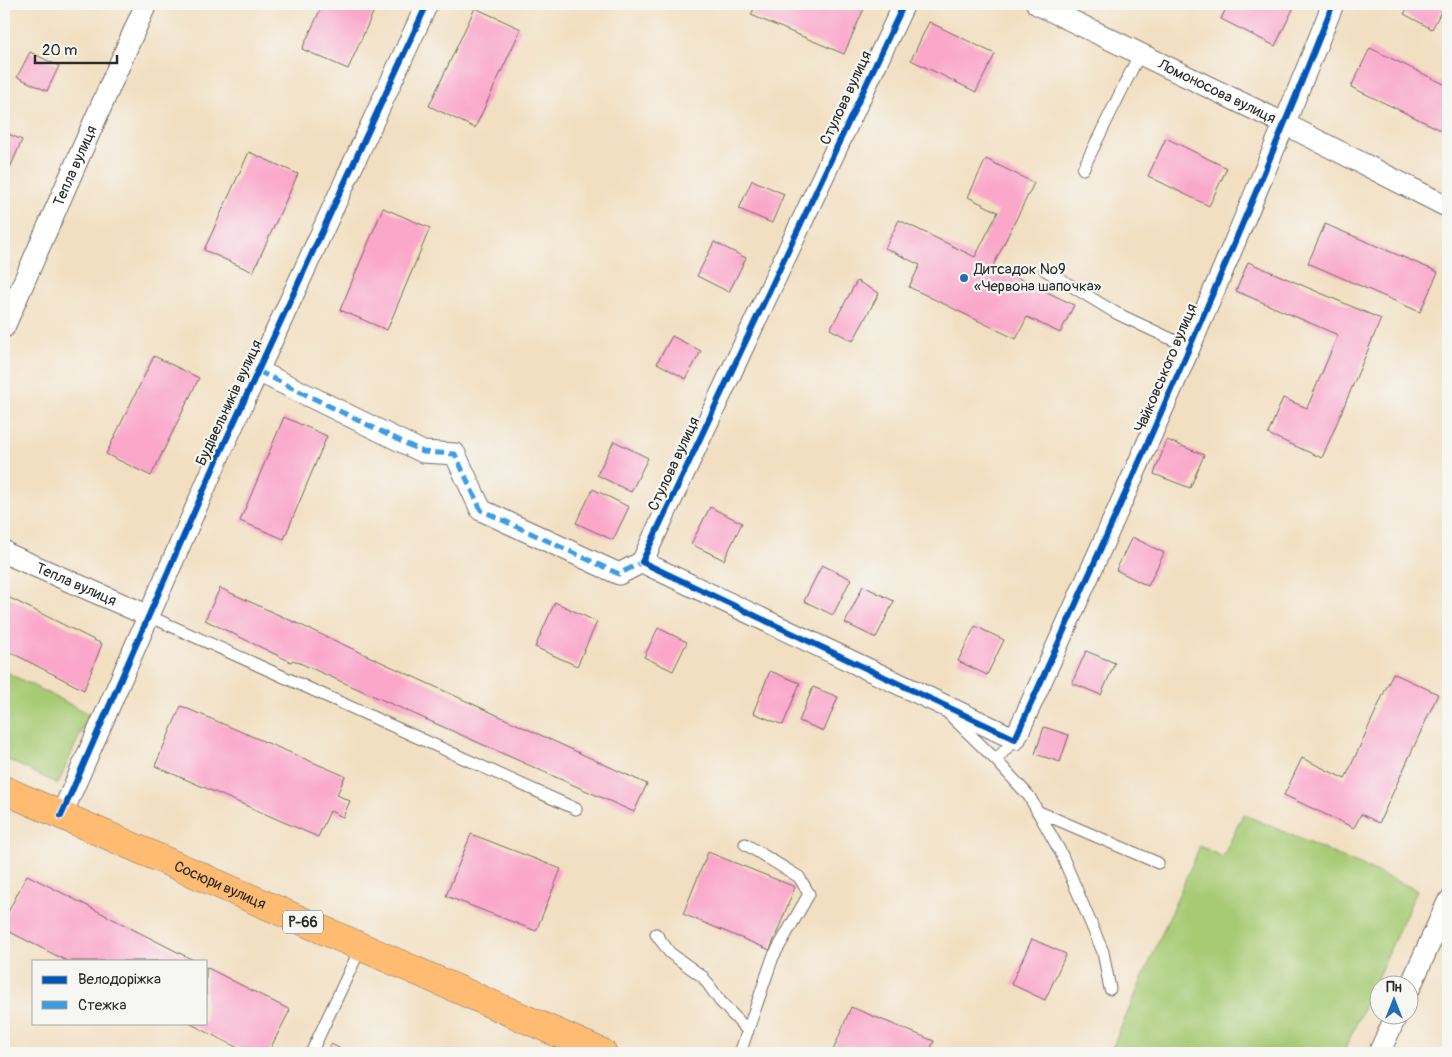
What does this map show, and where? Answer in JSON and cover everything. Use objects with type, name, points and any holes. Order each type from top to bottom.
[{"type":"main road","name":"Сосюри вулиця","points":[[4,790],[594,1052]]},
{"type":"street","name":"Тепла вулиця","points":[[4,327],[146,4]]},
{"type":"street","name":"Будівельників вулиця","points":[[61,816],[258,371],[428,4]]},
{"type":"street","name":"Стулова вулиця","points":[[642,562],[904,4]]},
{"type":"street","name":"Ломоносова вулиця","points":[[1037,4],[1286,124],[1448,207]]},
{"type":"street","name":"Чайковського вулиця","points":[[1015,739],[1107,536],[1286,124],[1334,4]]},
{"type":"street","points":[[258,371],[423,452],[455,454],[481,510],[619,574],[642,562],[1015,739]]},
{"type":"street","name":"Тепла вулиця","points":[[4,550],[5,553],[149,616]]},
{"type":"street","points":[[1416,974],[1448,902]]},
{"type":"street","points":[[1380,1053],[1393,1024]]},
{"type":"lane","points":[[1083,169],[1140,54]]},
{"type":"lane","points":[[1045,270],[1116,313],[1188,346]]},
{"type":"lane","points":[[149,616],[576,809]]},
{"type":"lane","points":[[938,703],[996,760],[1029,796],[1061,853],[1104,952],[1110,989]]},
{"type":"lane","points":[[996,760],[1015,739]]},
{"type":"lane","points":[[1037,811],[1158,863]]},
{"type":"lane","points":[[740,1053],[774,957],[809,894],[799,878],[745,844]]},
{"type":"lane","points":[[656,934],[670,953],[703,977],[720,1001],[748,1031]]},
{"type":"lane","points":[[311,1053],[361,947]]},
{"type":"green space","points":[[4,671],[89,714],[58,784],[4,758]]},
{"type":"green space","points":[[1243,814],[1417,890],[1379,974],[1370,974],[1370,994],[1343,1053],[1110,1053],[1200,846],[1223,857]]},
{"type":"building","points":[[323,4],[377,4],[348,69],[302,49]]},
{"type":"building","points":[[756,4],[866,4],[844,54],[751,15]]},
{"type":"building","points":[[1228,4],[1295,5],[1275,46],[1221,19]]},
{"type":"building","points":[[1410,4],[1445,4],[1432,29],[1404,14]]},
{"type":"building","points":[[475,8],[521,29],[475,128],[429,106]]},
{"type":"building","points":[[929,22],[995,54],[976,92],[911,60]]},
{"type":"building","points":[[1370,48],[1448,86],[1448,115],[1441,130],[1351,87]]},
{"type":"building","points":[[30,52],[59,66],[47,91],[17,77]]},
{"type":"building","points":[[4,132],[22,140],[4,182]]},
{"type":"building","points":[[1166,138],[1227,168],[1209,206],[1148,176]]},
{"type":"building","points":[[249,152],[298,174],[253,272],[204,250]]},
{"type":"building","points":[[986,159],[1034,183],[993,266],[1074,305],[1060,333],[1027,317],[1016,339],[909,287],[920,265],[885,248],[899,220],[975,257],[998,212],[968,197]]},
{"type":"building","points":[[752,180],[784,194],[772,223],[739,209]]},
{"type":"building","points":[[383,208],[430,228],[387,330],[340,310]]},
{"type":"building","points":[[1325,224],[1438,272],[1420,312],[1308,263]]},
{"type":"building","points":[[714,242],[746,258],[729,292],[697,276]]},
{"type":"building","points":[[1248,262],[1381,319],[1322,458],[1268,434],[1283,398],[1307,408],[1338,335],[1236,291]]},
{"type":"building","points":[[857,281],[879,293],[853,341],[830,329]]},
{"type":"building","points":[[672,336],[701,351],[686,379],[657,363]]},
{"type":"building","points":[[154,356],[199,378],[151,476],[106,454]]},
{"type":"building","points":[[284,417],[327,436],[284,539],[240,521]]},
{"type":"building","points":[[1167,440],[1204,455],[1190,488],[1154,474]]},
{"type":"building","points":[[614,441],[648,458],[631,492],[597,475]]},
{"type":"building","points":[[593,489],[629,507],[613,540],[576,523]]},
{"type":"building","points":[[710,507],[742,523],[724,560],[691,544]]},
{"type":"building","points":[[1132,537],[1164,553],[1148,586],[1116,570]]},
{"type":"building","points":[[822,565],[851,579],[833,615],[804,601]]},
{"type":"building","points":[[863,586],[894,601],[876,638],[845,623]]},
{"type":"building","points":[[220,588],[647,784],[634,812],[293,660],[291,662],[205,620]]},
{"type":"building","points":[[4,595],[102,644],[84,690],[4,649]]},
{"type":"building","points":[[555,602],[597,622],[577,666],[535,647]]},
{"type":"building","points":[[975,626],[1004,640],[987,675],[958,661]]},
{"type":"building","points":[[658,628],[687,642],[673,671],[644,657]]},
{"type":"building","points":[[1086,651],[1115,663],[1101,695],[1072,683]]},
{"type":"building","points":[[770,671],[800,683],[783,725],[753,713]]},
{"type":"building","points":[[1393,673],[1438,694],[1379,823],[1361,814],[1354,828],[1284,795],[1302,758],[1345,779]]},
{"type":"building","points":[[813,687],[838,697],[824,731],[799,721]]},
{"type":"building","points":[[181,706],[345,776],[337,795],[350,801],[343,817],[330,811],[318,837],[155,766]]},
{"type":"building","points":[[1044,727],[1069,735],[1060,762],[1035,754]]},
{"type":"building","points":[[471,834],[561,869],[536,931],[446,896]]},
{"type":"building","points":[[708,852],[795,887],[770,950],[683,914]]},
{"type":"building","points":[[27,875],[193,960],[65,960],[4,929],[4,920]]},
{"type":"building","points":[[1032,939],[1066,954],[1045,1000],[1011,984]]},
{"type":"building","points":[[208,968],[290,1010],[268,1053],[248,1053],[191,1024],[208,1024]]},
{"type":"building","points":[[851,1007],[934,1041],[929,1053],[832,1053]]},
{"type":"building","points":[[331,1044],[349,1053],[326,1053]]},
{"type":"marked path","points":[[258,371],[423,452],[455,454],[481,510],[619,574],[642,562]]},
{"type":"cycle path","points":[[61,816],[220,453],[427,4]]},
{"type":"cycle path","points":[[904,4],[642,562],[1015,739],[1178,373],[1257,189],[1333,4]]},
{"type":"place","name":"Дитсадок №9 «Червона шапочка»","points":[[964,278]]}]
